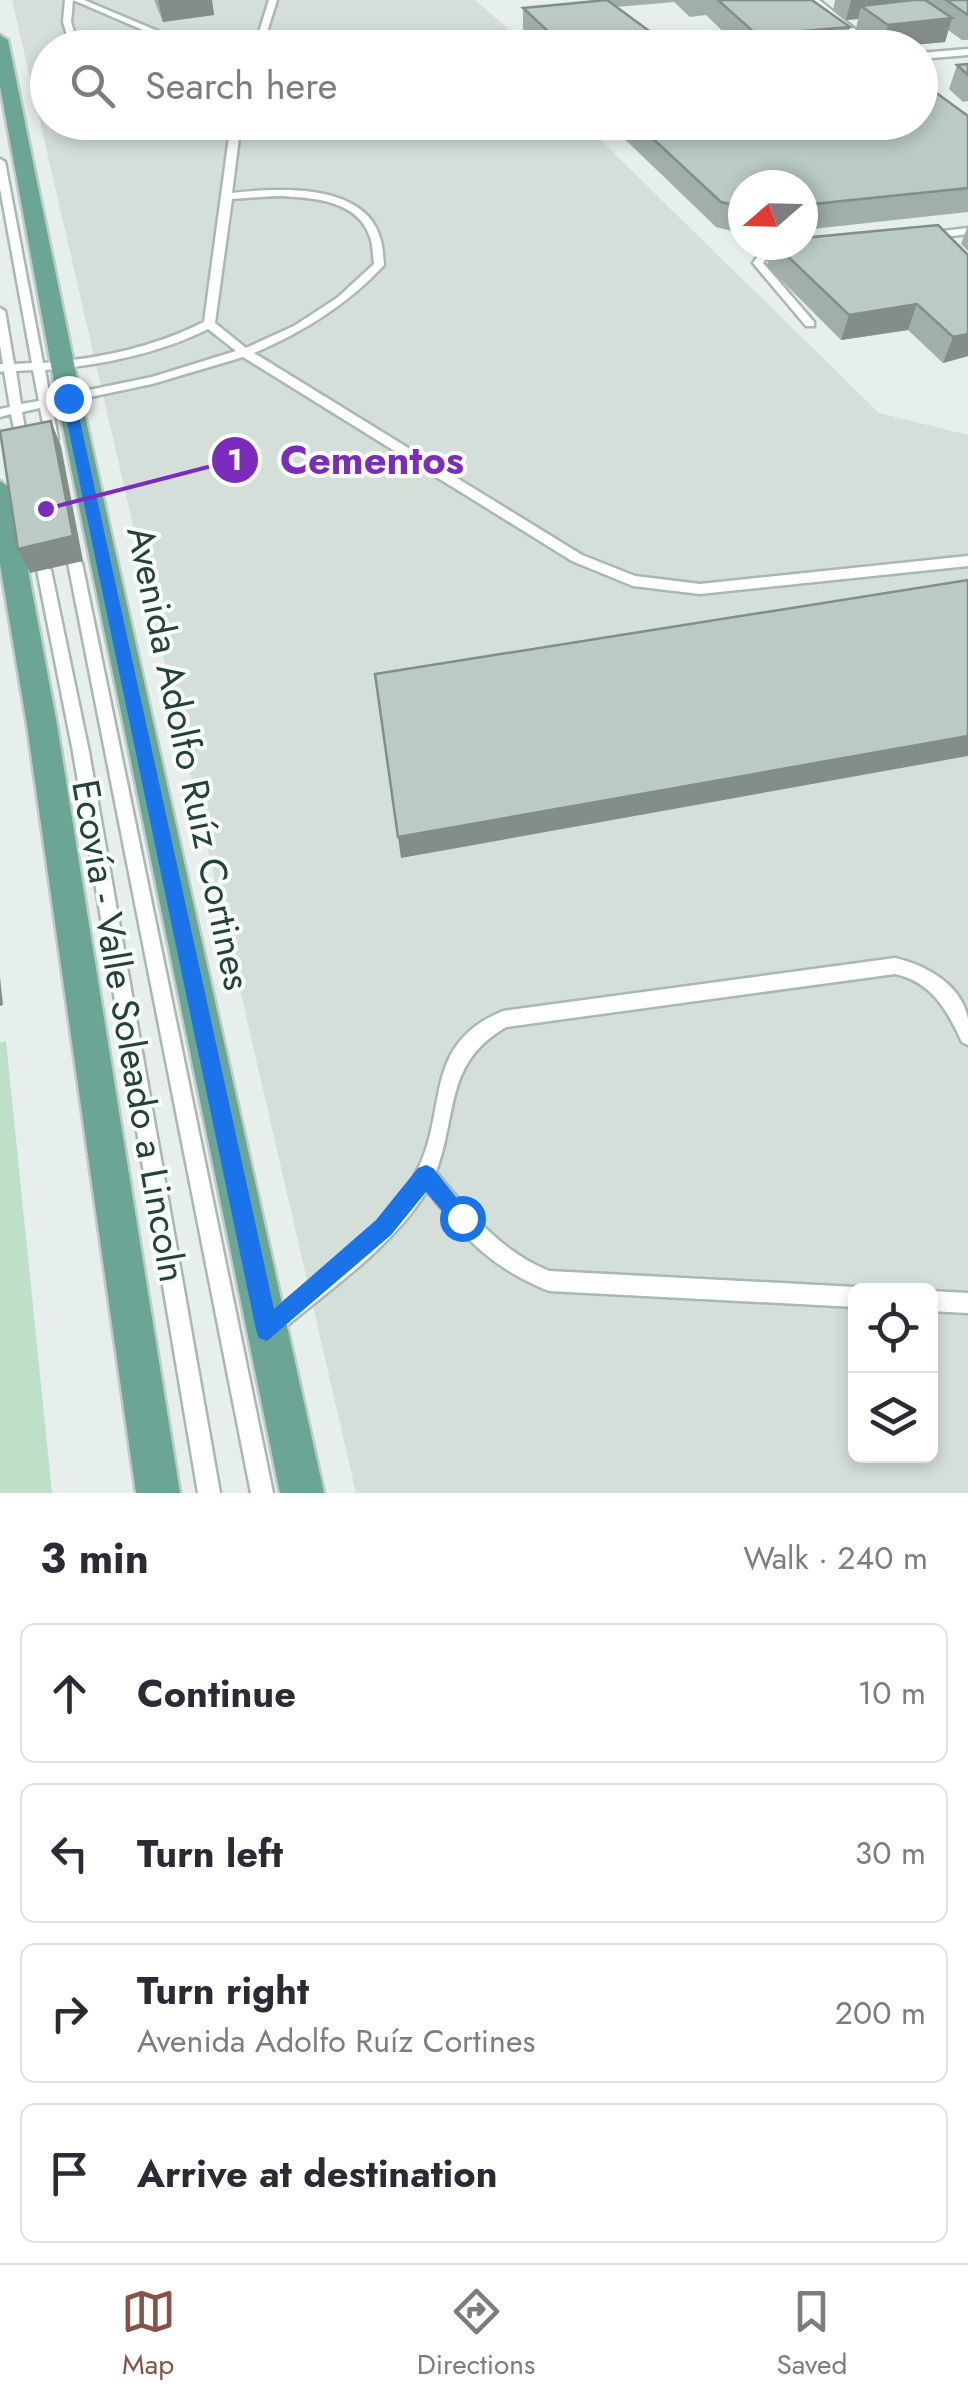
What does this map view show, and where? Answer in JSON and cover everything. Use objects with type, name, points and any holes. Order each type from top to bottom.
[{"type":"main road","name":"Avenida Adolfo Ruíz Cortines","points":[[0,40],[64,363],[57,401],[302,1493]]},
{"type":"main road","points":[[0,490],[42,724],[158,1493]]},
{"type":"street","points":[[808,0],[847,30]]},
{"type":"lane","points":[[69,0],[70,30]]},
{"type":"lane","points":[[77,0],[150,30]]},
{"type":"lane","points":[[264,30],[273,0]]},
{"type":"lane","points":[[938,54],[968,52]]},
{"type":"lane","points":[[208,324],[233,140]]},
{"type":"lane","points":[[0,162],[36,366],[57,401],[53,448]]},
{"type":"lane","points":[[0,413],[142,382],[244,352],[303,326],[342,300],[379,265],[380,244],[372,224],[356,210],[330,198],[281,191],[227,196]]},
{"type":"lane","points":[[909,238],[968,231]]},
{"type":"lane","points":[[758,260],[760,268],[810,324]]},
{"type":"lane","points":[[0,310],[4,368],[17,409],[23,454]]},
{"type":"lane","points":[[4,368],[64,363],[165,344],[208,324]]},
{"type":"lane","points":[[208,324],[244,352],[577,558],[633,581],[700,589],[968,561]]},
{"type":"lane","points":[[75,563],[262,1493]]},
{"type":"lane","name":"Ecovía - Valle Soleado a Lincoln","points":[[44,570],[81,752],[209,1493]]},
{"type":"lane","points":[[267,1330],[383,1228],[426,1176],[451,1075],[462,1048],[480,1029],[504,1019],[895,966],[930,976],[945,992],[968,1036]]},
{"type":"lane","points":[[426,1176],[495,1254],[520,1272],[549,1281],[848,1297]]},
{"type":"lane","points":[[938,1301],[968,1303]]},
{"type":"shaded area","points":[[12,0],[475,0],[509,30],[30,30],[30,78]]},
{"type":"shaded area","points":[[44,140],[600,140],[879,413],[968,435],[968,1493],[356,1493]]},
{"type":"green space","points":[[6,1041],[52,1493],[0,1493],[0,1043]]},
{"type":"building","points":[[607,0],[648,30],[547,30],[523,8]]},
{"type":"building","points":[[718,0],[812,0],[850,27],[815,30],[751,30]]},
{"type":"building","points":[[925,0],[952,18],[888,25],[861,6]]},
{"type":"building","points":[[946,0],[968,0],[968,15]]},
{"type":"building","points":[[938,94],[968,116],[968,188],[818,203],[818,170],[728,170],[728,204],[721,202],[654,140],[938,140]]},
{"type":"building","points":[[938,225],[968,255],[968,334],[953,337],[917,304],[849,315],[792,260],[818,260],[818,237]]},
{"type":"building","points":[[51,421],[73,536],[18,549],[0,431]]},
{"type":"building","points":[[968,580],[968,736],[398,837],[375,674]]},
{"type":"place","name":"Cementos","points":[[46,509]]},
{"type":"route","points":[[68,398],[267,1330],[383,1228],[426,1176],[462,1218]]}]
